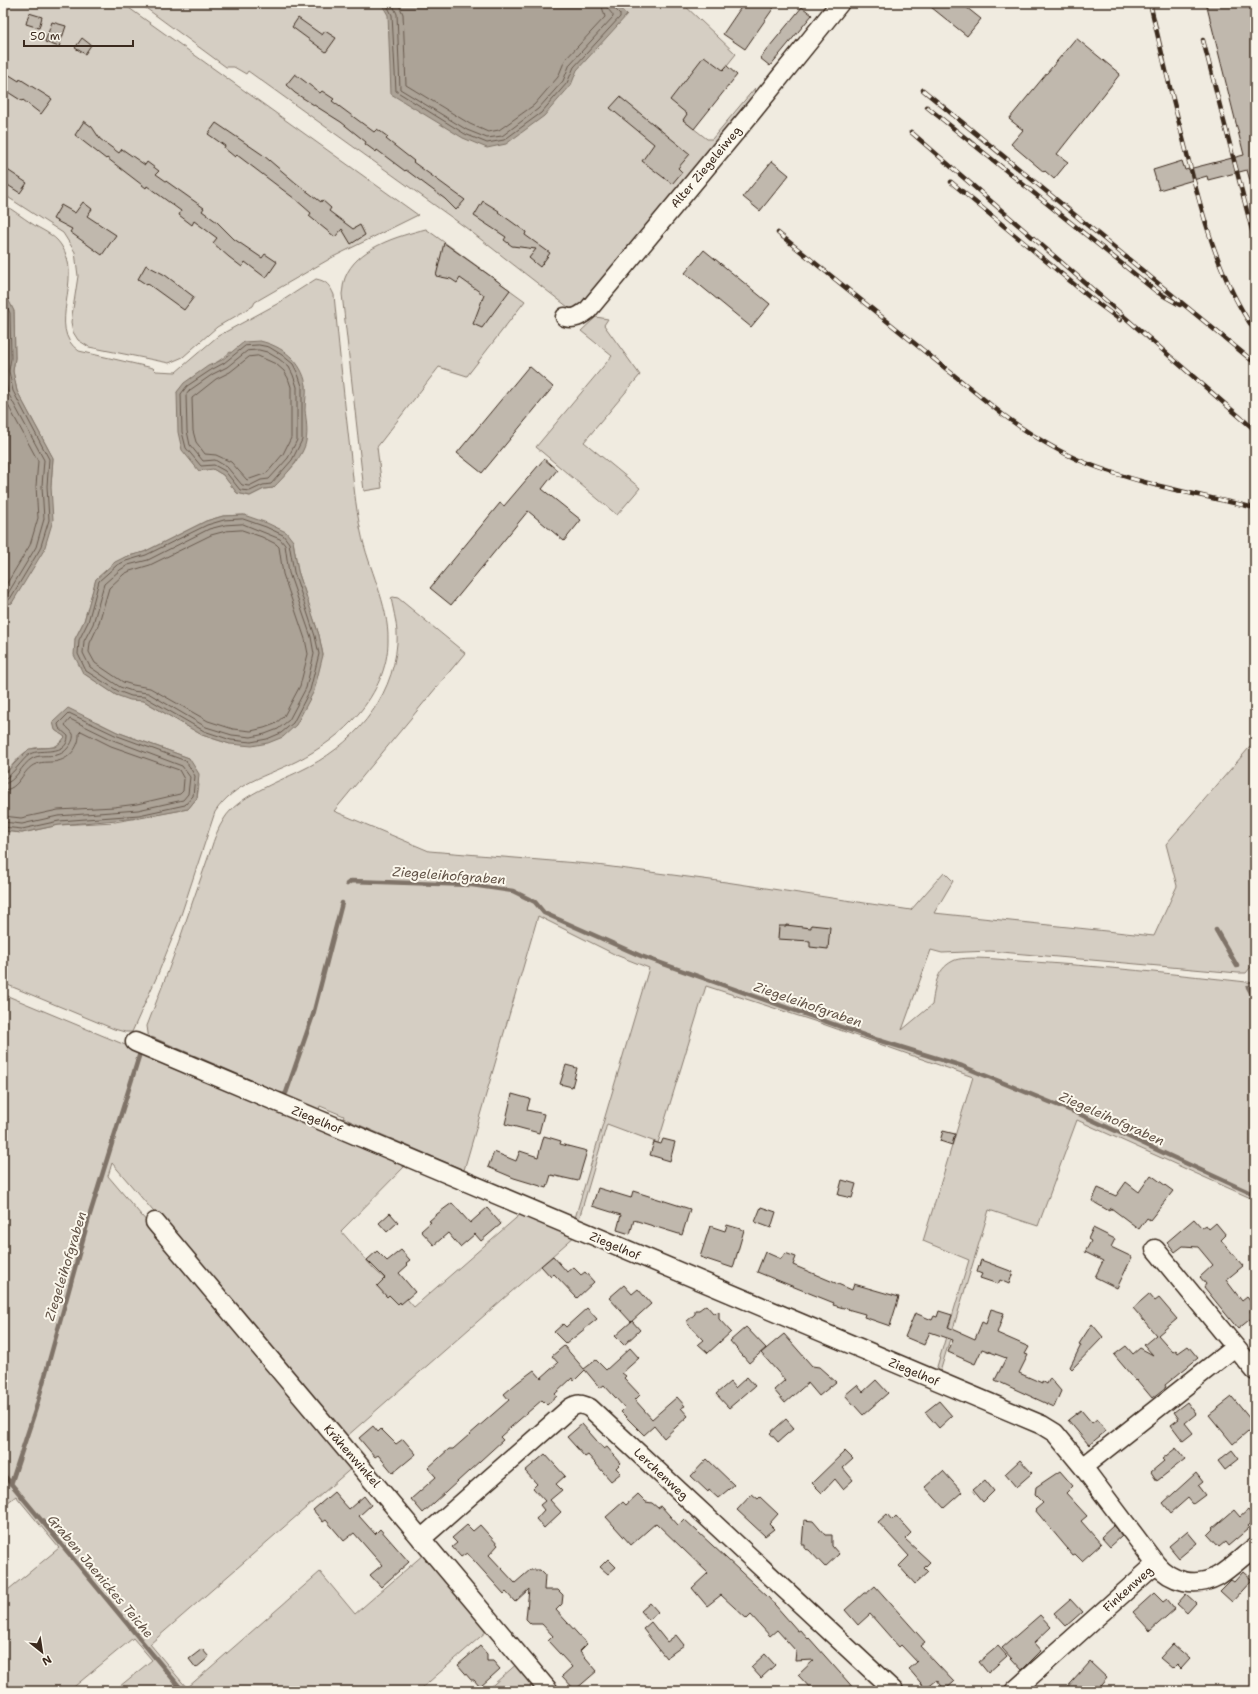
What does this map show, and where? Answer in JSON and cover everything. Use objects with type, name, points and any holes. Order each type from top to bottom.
[{"type":"street","name":"Alter Ziegeleiweg","points":[[565,317],[571,319],[580,316],[588,310],[840,3]]},
{"type":"street","name":"Ziegelhof","points":[[135,1042],[1042,1425],[1055,1433],[1083,1467],[1156,1564]]},
{"type":"street","name":"Krähenwinkel","points":[[155,1222],[549,1691]]},
{"type":"street","points":[[1155,1249],[1255,1371]]},
{"type":"street","points":[[1083,1467],[1235,1347]]},
{"type":"street","name":"Lerchenweg","points":[[421,1539],[570,1408],[576,1404],[583,1404],[596,1413],[894,1691]]},
{"type":"street","name":"Finkenweg","points":[[1014,1691],[1156,1564],[1163,1572],[1173,1579],[1187,1582],[1203,1581],[1217,1576],[1255,1547]]},
{"type":"shaded area","points":[[3,3],[122,3],[418,215],[333,257],[255,302],[253,306],[217,327],[183,357],[169,363],[89,347],[78,340],[73,332],[71,322],[78,276],[75,252],[63,233],[3,194]]},
{"type":"shaded area","points":[[139,3],[682,3],[736,54],[683,120],[707,139],[712,139],[755,88],[753,100],[578,313],[564,311],[568,307],[465,227],[248,71],[246,74],[234,67],[226,67]]},
{"type":"shaded area","points":[[3,204],[51,235],[61,245],[67,258],[69,273],[65,330],[69,341],[79,351],[153,368],[156,371],[176,372],[218,336],[277,304],[316,279],[328,284],[334,295],[354,491],[364,546],[385,613],[388,641],[386,660],[380,679],[371,697],[345,728],[322,746],[306,756],[241,787],[223,802],[215,812],[178,924],[132,1032],[114,1029],[3,983],[3,831],[22,833],[59,825],[115,822],[188,809],[197,798],[199,785],[189,758],[117,732],[97,722],[55,730],[65,737],[61,742],[56,746],[34,748],[25,752],[18,758],[3,777],[3,605],[12,603],[51,486],[53,458],[17,391],[13,371],[15,358],[14,312],[3,289]],"holes":[[[230,352],[306,385],[296,463],[273,488],[264,489],[250,496],[237,493],[223,475],[213,469],[177,392],[189,380]],[[244,515],[293,541],[298,571],[319,635],[323,655],[230,744],[202,735],[144,701],[116,695],[83,673],[75,639],[84,621],[96,579],[125,557],[144,552],[206,521],[223,516]]]},
{"type":"shaded area","points":[[426,229],[525,301],[467,376],[439,367],[377,447],[382,488],[364,491],[342,294],[344,282],[350,268],[368,251],[403,235]]},
{"type":"shaded area","points":[[596,317],[608,319],[604,325],[640,375],[584,442],[640,488],[617,515],[536,447],[612,356],[581,331]]},
{"type":"shaded area","points":[[391,598],[398,598],[465,653],[334,811],[429,851],[589,864],[726,882],[911,910],[944,872],[953,881],[934,913],[1154,936],[1177,886],[1166,844],[1255,741],[1255,962],[1246,973],[990,951],[942,953],[931,950],[902,1030],[932,1005],[935,986],[939,974],[947,965],[958,959],[985,958],[1078,965],[1255,983],[1255,1200],[1077,1120],[1038,1226],[989,1210],[940,1372],[936,1370],[969,1260],[923,1241],[973,1077],[817,1022],[706,986],[658,1143],[607,1124],[579,1219],[575,1218],[649,968],[616,955],[538,916],[464,1170],[343,1118],[344,1116],[320,1106],[318,1112],[149,1040],[147,1026],[215,837],[222,822],[230,811],[248,797],[269,785],[319,761],[336,749],[366,720],[378,703],[394,664],[397,631]]},
{"type":"shaded area","points":[[3,994],[408,1163],[341,1231],[374,1269],[414,1307],[523,1212],[576,1235],[346,1437],[112,1163],[108,1176],[354,1466],[150,1644],[187,1688],[320,1572],[355,1614],[424,1554],[488,1630],[421,1689],[423,1691],[114,1691],[152,1660],[133,1638],[69,1691],[3,1691],[3,1594],[59,1548],[16,1496],[3,1506]]},
{"type":"shaded area","points":[[519,1662],[544,1691],[486,1691]]},
{"type":"water","points":[[381,3],[614,3],[627,15],[577,70],[571,85],[544,116],[506,144],[487,148],[463,138],[391,94],[388,15]]},
{"type":"water","points":[[3,289],[14,311],[15,358],[13,371],[17,391],[53,458],[51,486],[53,520],[44,550],[12,603],[3,605]]},
{"type":"water","points":[[260,341],[276,347],[290,356],[304,376],[306,385],[305,410],[307,433],[302,453],[283,478],[273,488],[264,489],[250,496],[237,493],[223,475],[213,469],[199,471],[182,450],[178,432],[177,392],[184,383],[208,366],[222,360],[244,342]]},
{"type":"water","points":[[244,515],[267,523],[286,532],[293,541],[298,571],[319,635],[323,655],[314,691],[296,725],[283,737],[268,743],[252,746],[230,744],[202,735],[144,701],[130,700],[116,695],[83,673],[74,655],[75,639],[84,621],[96,579],[115,562],[125,557],[144,552],[206,521],[223,516]]},
{"type":"water","points":[[68,708],[117,732],[189,758],[199,774],[197,798],[188,809],[140,818],[59,825],[22,833],[3,831],[3,777],[29,749],[55,747],[61,742],[65,737],[55,730],[53,722]]},
{"type":"building","points":[[744,3],[777,3],[745,49],[723,34]]},
{"type":"building","points":[[926,3],[961,3],[981,19],[967,36]]},
{"type":"building","points":[[1206,3],[1255,3],[1255,183],[1251,184],[1247,170],[1208,180],[1207,176],[1159,190],[1153,170],[1182,161],[1185,170],[1244,155]]},
{"type":"building","points":[[802,7],[812,15],[770,66],[760,58]]},
{"type":"building","points":[[29,13],[42,17],[39,28],[26,24]]},
{"type":"building","points":[[298,18],[322,35],[325,31],[336,38],[326,52],[292,27]]},
{"type":"building","points":[[52,22],[66,26],[59,47],[45,42]]},
{"type":"building","points":[[82,38],[91,45],[85,54],[75,48]]},
{"type":"building","points":[[1076,38],[1120,74],[1057,154],[1068,162],[1054,179],[1011,144],[1023,130],[1009,119]]},
{"type":"building","points":[[704,56],[723,70],[727,66],[737,75],[694,129],[683,120],[687,114],[670,100]]},
{"type":"building","points":[[3,71],[19,81],[20,79],[52,99],[41,114],[23,100],[22,101],[3,89]]},
{"type":"building","points":[[295,74],[320,93],[322,91],[334,99],[332,101],[374,132],[377,129],[388,137],[386,139],[414,161],[413,162],[465,200],[456,210],[445,199],[406,170],[405,171],[377,150],[376,152],[365,144],[366,142],[341,122],[295,93],[286,85]]},
{"type":"building","points":[[620,97],[690,154],[678,168],[682,172],[672,184],[642,161],[654,144],[610,108]]},
{"type":"building","points":[[84,121],[92,127],[100,139],[119,153],[122,149],[145,165],[147,162],[159,171],[156,174],[204,208],[202,211],[217,222],[234,239],[262,258],[265,254],[277,262],[266,278],[245,262],[242,267],[213,243],[217,238],[194,221],[192,225],[179,215],[181,211],[147,186],[146,188],[75,135]]},
{"type":"building","points":[[216,123],[263,155],[321,202],[322,200],[331,208],[329,211],[353,229],[360,225],[365,235],[351,244],[342,229],[335,237],[309,216],[311,213],[295,199],[237,155],[235,157],[224,148],[225,146],[208,134]]},
{"type":"building","points":[[772,161],[789,175],[760,211],[743,197]]},
{"type":"building","points":[[3,167],[27,183],[20,193],[3,182]]},
{"type":"building","points":[[483,201],[499,211],[498,212],[526,232],[525,235],[550,253],[540,267],[529,258],[536,249],[512,246],[504,240],[506,237],[474,216]]},
{"type":"building","points":[[83,202],[92,209],[87,216],[116,235],[102,255],[70,232],[72,229],[53,219],[61,205],[75,213]]},
{"type":"building","points":[[444,243],[510,290],[482,328],[473,324],[484,295],[460,278],[457,283],[451,279],[436,276]]},
{"type":"building","points":[[704,250],[770,304],[751,327],[685,273]]},
{"type":"building","points":[[146,265],[165,275],[194,297],[184,310],[148,284],[147,285],[138,279]]},
{"type":"building","points":[[529,366],[553,387],[482,473],[457,453]]},
{"type":"building","points":[[544,459],[557,470],[542,489],[581,520],[564,541],[528,511],[451,605],[430,588],[500,503],[504,506]]},
{"type":"building","points":[[786,925],[811,928],[811,925],[830,927],[828,949],[810,947],[810,941],[778,939],[779,926]]},
{"type":"building","points":[[566,1065],[577,1068],[572,1087],[560,1084]]},
{"type":"building","points":[[512,1094],[530,1099],[527,1110],[544,1114],[539,1133],[505,1124]]},
{"type":"building","points":[[943,1131],[955,1134],[952,1145],[940,1141]]},
{"type":"building","points":[[544,1136],[561,1141],[560,1144],[587,1151],[578,1181],[551,1175],[547,1188],[514,1178],[488,1167],[494,1152],[516,1161],[520,1151],[538,1157]]},
{"type":"building","points":[[663,1139],[675,1142],[670,1161],[650,1155],[654,1142],[661,1144]]},
{"type":"building","points":[[1151,1175],[1173,1191],[1150,1220],[1147,1218],[1139,1229],[1111,1208],[1109,1211],[1092,1201],[1098,1188],[1116,1196],[1126,1182],[1139,1192]]},
{"type":"building","points":[[842,1180],[856,1184],[852,1198],[838,1195]]},
{"type":"building","points":[[598,1188],[631,1198],[633,1191],[690,1209],[682,1235],[634,1220],[630,1234],[617,1230],[621,1215],[592,1206]]},
{"type":"building","points":[[452,1203],[470,1223],[487,1208],[501,1224],[481,1241],[475,1234],[460,1247],[448,1233],[434,1245],[421,1231],[431,1222],[429,1221]]},
{"type":"building","points":[[761,1207],[776,1212],[771,1228],[755,1222]]},
{"type":"building","points":[[390,1213],[398,1222],[387,1232],[379,1223]]},
{"type":"building","points":[[1194,1219],[1202,1228],[1206,1225],[1209,1229],[1216,1223],[1226,1235],[1221,1240],[1243,1266],[1226,1280],[1242,1301],[1247,1297],[1255,1307],[1250,1311],[1254,1316],[1238,1329],[1204,1287],[1206,1284],[1200,1277],[1213,1265],[1198,1247],[1183,1246],[1175,1252],[1167,1242]]},
{"type":"building","points":[[727,1225],[744,1230],[733,1268],[700,1257],[710,1226],[725,1231]]},
{"type":"building","points":[[1093,1228],[1115,1239],[1111,1247],[1132,1257],[1117,1288],[1095,1277],[1103,1261],[1085,1252],[1091,1241],[1088,1239]]},
{"type":"building","points":[[401,1250],[410,1260],[406,1263],[408,1265],[399,1273],[415,1292],[401,1304],[400,1302],[398,1304],[389,1295],[387,1297],[377,1286],[385,1278],[367,1260],[377,1251],[387,1261]]},
{"type":"building","points":[[765,1252],[781,1259],[785,1253],[796,1257],[793,1265],[852,1290],[854,1284],[899,1297],[890,1326],[864,1317],[865,1314],[833,1305],[834,1303],[757,1272]]},
{"type":"building","points":[[553,1256],[567,1272],[573,1267],[581,1275],[585,1272],[594,1282],[577,1298],[554,1274],[551,1277],[541,1266]]},
{"type":"building","points":[[981,1260],[1013,1272],[1009,1284],[1000,1280],[998,1284],[980,1278],[982,1274],[977,1272]]},
{"type":"building","points":[[624,1285],[632,1294],[638,1289],[651,1304],[631,1322],[609,1298]]},
{"type":"building","points":[[1149,1294],[1155,1301],[1159,1298],[1177,1319],[1158,1335],[1173,1352],[1176,1350],[1178,1353],[1188,1346],[1198,1358],[1165,1385],[1166,1387],[1152,1398],[1114,1355],[1126,1346],[1133,1354],[1140,1348],[1153,1355],[1144,1345],[1156,1335],[1133,1308]]},
{"type":"building","points":[[706,1305],[713,1313],[719,1312],[719,1319],[731,1332],[708,1353],[698,1344],[703,1340],[686,1322],[695,1314],[695,1310],[699,1310]]},
{"type":"building","points":[[587,1308],[597,1319],[566,1344],[554,1332],[563,1324],[566,1327]]},
{"type":"building","points":[[991,1309],[1004,1313],[997,1333],[1029,1347],[1025,1354],[1028,1355],[1019,1373],[1047,1384],[1050,1378],[1061,1391],[1054,1407],[995,1380],[1006,1358],[982,1349],[975,1364],[948,1352],[953,1340],[930,1332],[924,1345],[905,1337],[915,1313],[932,1320],[934,1316],[937,1317],[939,1311],[952,1315],[948,1327],[975,1339],[982,1322],[986,1324]]},
{"type":"building","points":[[632,1321],[640,1330],[624,1345],[615,1336]]},
{"type":"building","points":[[1092,1324],[1103,1337],[1072,1369],[1070,1367],[1081,1345],[1079,1344]]},
{"type":"building","points":[[746,1327],[766,1348],[749,1363],[730,1341]]},
{"type":"building","points":[[784,1334],[812,1366],[819,1367],[836,1382],[819,1396],[808,1383],[785,1403],[774,1390],[785,1380],[761,1353]]},
{"type":"building","points":[[564,1346],[584,1369],[596,1360],[606,1370],[630,1348],[639,1358],[622,1373],[626,1376],[624,1378],[640,1395],[635,1400],[652,1419],[677,1397],[685,1406],[681,1408],[688,1416],[664,1438],[654,1426],[644,1435],[621,1412],[625,1408],[604,1385],[600,1388],[585,1370],[574,1381],[572,1378],[555,1394],[557,1396],[547,1405],[542,1400],[511,1427],[500,1437],[503,1440],[423,1513],[411,1499],[436,1477],[428,1468],[449,1449],[453,1449],[509,1400],[504,1394],[518,1382],[534,1370],[541,1378],[558,1363],[552,1356]]},
{"type":"building","points":[[747,1377],[755,1386],[729,1408],[716,1394],[730,1382],[735,1388]]},
{"type":"building","points":[[876,1380],[888,1393],[863,1415],[845,1395],[857,1385],[863,1392]]},
{"type":"building","points":[[1232,1397],[1255,1425],[1233,1444],[1209,1415]]},
{"type":"building","points":[[939,1401],[952,1416],[939,1428],[925,1412]]},
{"type":"building","points":[[1187,1402],[1196,1414],[1185,1423],[1193,1433],[1183,1441],[1171,1425],[1179,1419],[1174,1412]]},
{"type":"building","points":[[1081,1410],[1092,1423],[1097,1419],[1106,1431],[1089,1445],[1068,1420]]},
{"type":"building","points":[[786,1419],[794,1428],[778,1442],[770,1433]]},
{"type":"building","points":[[582,1424],[604,1449],[607,1447],[621,1463],[616,1468],[621,1473],[611,1481],[588,1455],[585,1457],[567,1437]]},
{"type":"building","points":[[373,1426],[378,1432],[381,1429],[396,1444],[403,1439],[416,1454],[393,1473],[378,1455],[375,1457],[359,1438]]},
{"type":"building","points":[[1176,1448],[1185,1459],[1157,1481],[1151,1472],[1164,1461],[1162,1459]]},
{"type":"building","points":[[1232,1450],[1239,1459],[1225,1470],[1218,1461]]},
{"type":"building","points":[[845,1451],[853,1459],[843,1468],[853,1480],[843,1489],[835,1479],[822,1493],[812,1483]]},
{"type":"building","points":[[545,1454],[565,1476],[556,1484],[562,1490],[550,1500],[561,1512],[544,1528],[536,1519],[544,1510],[540,1505],[545,1501],[533,1488],[537,1484],[525,1471]]},
{"type":"building","points":[[707,1459],[734,1485],[718,1498],[709,1490],[708,1492],[691,1476]]},
{"type":"building","points":[[1020,1460],[1032,1473],[1016,1487],[1005,1474]]},
{"type":"building","points":[[943,1471],[962,1492],[944,1508],[925,1487]]},
{"type":"building","points":[[1060,1471],[1073,1486],[1066,1493],[1087,1516],[1081,1521],[1101,1544],[1082,1561],[1075,1554],[1073,1555],[1035,1510],[1043,1503],[1035,1495],[1036,1487]]},
{"type":"building","points":[[1196,1473],[1203,1482],[1198,1486],[1205,1495],[1193,1504],[1188,1498],[1171,1513],[1163,1503]]},
{"type":"building","points":[[985,1480],[994,1491],[983,1502],[973,1490]]},
{"type":"building","points":[[334,1492],[349,1509],[364,1496],[371,1505],[359,1516],[375,1534],[380,1529],[409,1562],[381,1587],[370,1575],[382,1565],[354,1533],[344,1541],[326,1520],[323,1522],[313,1510]]},
{"type":"building","points":[[638,1494],[646,1502],[652,1503],[658,1508],[661,1506],[678,1525],[684,1519],[768,1597],[798,1631],[800,1630],[808,1639],[809,1638],[856,1691],[813,1691],[798,1675],[814,1660],[795,1661],[796,1651],[777,1630],[770,1636],[751,1615],[747,1619],[721,1595],[707,1606],[692,1588],[708,1573],[656,1523],[631,1545],[606,1517],[623,1502],[626,1505]]},
{"type":"building","points":[[752,1494],[758,1499],[760,1497],[778,1514],[769,1524],[774,1529],[765,1536],[737,1510]]},
{"type":"building","points":[[1234,1510],[1240,1517],[1248,1510],[1255,1519],[1247,1526],[1249,1528],[1228,1546],[1225,1542],[1219,1547],[1208,1535],[1214,1529],[1213,1528]]},
{"type":"building","points":[[887,1514],[892,1520],[896,1516],[911,1533],[905,1539],[930,1562],[924,1568],[928,1572],[915,1584],[899,1566],[909,1556],[878,1522]]},
{"type":"building","points":[[804,1520],[813,1521],[825,1535],[832,1535],[832,1546],[839,1554],[825,1567],[809,1550],[805,1549],[805,1545],[802,1545]]},
{"type":"building","points":[[467,1525],[473,1531],[480,1525],[498,1545],[489,1555],[515,1583],[530,1570],[540,1570],[545,1575],[544,1590],[558,1590],[563,1595],[562,1604],[556,1610],[587,1644],[580,1651],[597,1671],[575,1690],[562,1676],[572,1667],[548,1641],[553,1636],[542,1624],[531,1624],[526,1619],[529,1589],[515,1602],[506,1592],[504,1594],[467,1553],[461,1557],[452,1547],[457,1543],[452,1538]]},
{"type":"building","points":[[1114,1525],[1122,1536],[1110,1547],[1101,1537]]},
{"type":"building","points":[[1187,1531],[1197,1543],[1179,1558],[1169,1546]]},
{"type":"building","points":[[608,1559],[616,1567],[608,1574],[600,1567]]},
{"type":"building","points":[[1243,1572],[1252,1580],[1232,1602],[1220,1591],[1231,1580],[1234,1582]]},
{"type":"building","points":[[875,1586],[925,1642],[920,1646],[954,1682],[945,1690],[937,1680],[926,1689],[909,1669],[917,1662],[901,1645],[899,1647],[870,1614],[858,1625],[845,1610],[864,1593],[867,1593]]},
{"type":"building","points":[[1154,1593],[1163,1602],[1167,1599],[1175,1609],[1150,1631],[1133,1612]]},
{"type":"building","points":[[1186,1594],[1196,1603],[1187,1613],[1177,1604]]},
{"type":"building","points":[[1070,1599],[1082,1612],[1066,1626],[1054,1613]]},
{"type":"building","points":[[650,1603],[658,1612],[649,1620],[641,1611]]},
{"type":"building","points":[[1040,1615],[1051,1627],[1034,1643],[1041,1651],[1022,1670],[1002,1648]]},
{"type":"building","points":[[651,1622],[667,1642],[676,1635],[684,1645],[666,1658],[643,1629]]},
{"type":"building","points":[[1173,1644],[1190,1659],[1181,1669],[1177,1665],[1172,1668],[1160,1658]]},
{"type":"building","points":[[480,1646],[487,1654],[487,1661],[493,1661],[500,1669],[480,1687],[474,1680],[471,1680],[458,1665]]},
{"type":"building","points":[[998,1646],[1007,1656],[988,1673],[979,1662]]},
{"type":"building","points":[[202,1649],[209,1657],[196,1668],[189,1659]]},
{"type":"building","points":[[765,1654],[775,1665],[761,1678],[751,1667]]},
{"type":"building","points":[[1090,1662],[1107,1678],[1096,1691],[1064,1691]]},
{"type":"waterway","name":"Ziegeleihofgraben","points":[[347,884],[351,881],[472,885],[513,891],[535,902],[544,913],[641,956],[878,1040],[962,1066],[1079,1114],[1255,1195]]},
{"type":"waterway","name":"Ziegeleihofgraben","points":[[280,1094],[283,1095],[286,1093],[313,1015],[342,903]]},
{"type":"waterway","points":[[1216,930],[1237,966]]},
{"type":"waterway","points":[[1248,987],[1255,1000]]},
{"type":"waterway","name":"Ziegeleihofgraben","points":[[152,1039],[254,1083]]},
{"type":"waterway","name":"Ziegeleihofgraben","points":[[11,1484],[36,1408],[90,1214],[140,1053]]},
{"type":"waterway","name":"Graben Jaenickes Teiche","points":[[3,1474],[183,1691]]},
{"type":"railway","points":[[1150,3],[1195,184],[1214,250],[1232,291],[1255,331]]},
{"type":"railway","points":[[1203,40],[1255,242]]},
{"type":"railway","points":[[923,90],[1255,363]]},
{"type":"railway","points":[[927,107],[1157,292],[1180,305]]},
{"type":"railway","points":[[911,132],[1255,430]]},
{"type":"railway","points":[[951,182],[1093,300],[1120,320]]},
{"type":"railway","points":[[778,233],[1002,414],[1042,441],[1064,453],[1107,471],[1170,488],[1255,508]]}]
